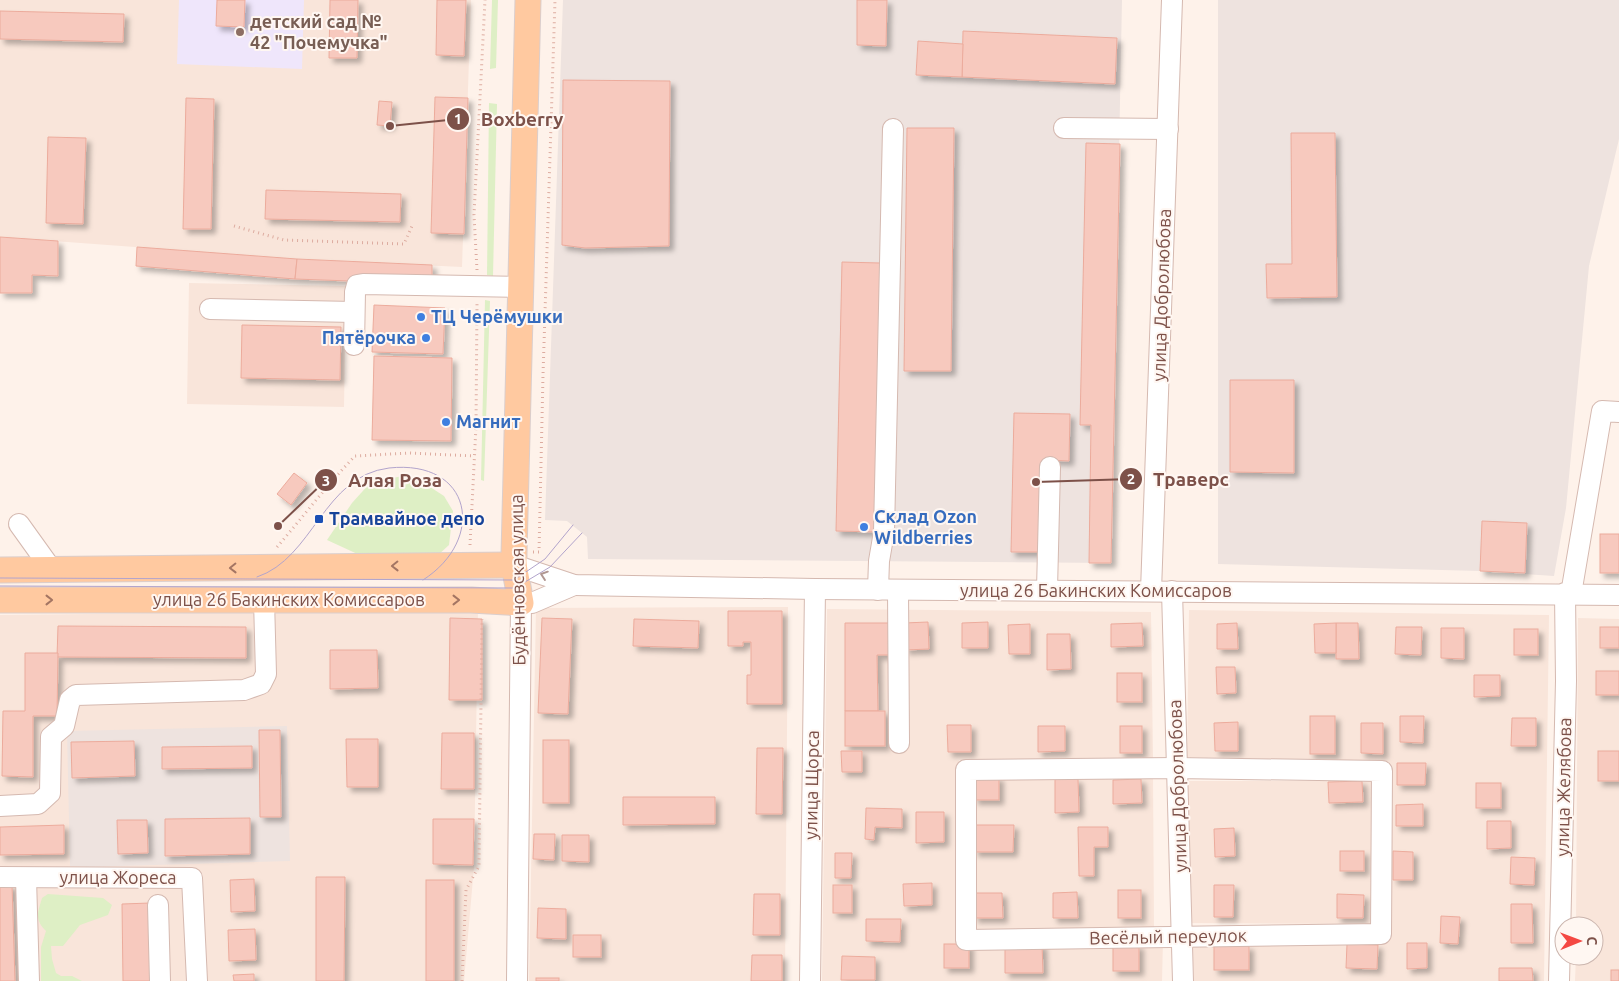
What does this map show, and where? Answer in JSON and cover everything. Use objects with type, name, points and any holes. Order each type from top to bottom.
[{"type":"main road","name":"Будённовская улица","points":[[521,603],[514,565],[528,0]]},
{"type":"main road","name":"улица 26 Бакинских Комиссаров","points":[[0,570],[514,565]]},
{"type":"main road","name":"улица 26 Бакинских Комиссаров","points":[[0,600],[471,600],[521,603]]},
{"type":"street","name":"улица Добролюбова","points":[[1151,591],[1172,0]]},
{"type":"street","points":[[1064,128],[1168,129]]},
{"type":"street","points":[[878,590],[878,561],[884,532],[893,129]]},
{"type":"street","points":[[354,344],[355,292],[357,285],[521,287]]},
{"type":"street","points":[[210,309],[354,312]]},
{"type":"street","name":"улица Желябова","points":[[1560,981],[1568,594],[1602,411],[1619,412]]},
{"type":"street","points":[[1047,590],[1050,467]]},
{"type":"street","points":[[19,524],[52,570]]},
{"type":"street","name":"улица 26 Бакинских Комиссаров","points":[[514,565],[574,585],[878,590],[1619,595]]},
{"type":"street","name":"улица 26 Бакинских Комиссаров","points":[[521,603],[532,603],[574,585]]},
{"type":"street","name":"улица Щорса","points":[[810,981],[815,589]]},
{"type":"street","points":[[898,590],[898,743]]},
{"type":"street","name":"улица Добролюбова","points":[[1172,591],[1183,981]]},
{"type":"street","points":[[0,806],[38,804],[50,793],[51,737],[64,726],[70,700],[76,695],[244,690],[261,684],[266,674],[264,600]]},
{"type":"street","name":"Будённовская улица","points":[[517,981],[521,603]]},
{"type":"street","name":"Весёлый переулок","points":[[1177,768],[1382,771],[1381,934],[966,940],[966,770],[1177,768]]},
{"type":"street","name":"улица Жореса","points":[[0,877],[192,878],[197,981]]},
{"type":"street","points":[[26,878],[29,981]]},
{"type":"street","points":[[158,905],[160,981]]},
{"type":"path","points":[[234,226],[284,240],[404,244],[412,226]]},
{"type":"path","points":[[271,554],[308,512],[326,486],[355,456],[410,453],[474,456]]},
{"type":"path","points":[[462,981],[466,890],[479,866],[482,614]]},
{"type":"shaded area","points":[[0,0],[471,0],[462,267],[297,259],[0,237]]},
{"type":"shaded area","name":"детский сад № 42 \"Почемучка\"","points":[[179,0],[304,0],[302,69],[177,64]]},
{"type":"shaded area","points":[[563,0],[1122,0],[1111,563],[588,559],[587,537],[567,521],[545,520]]},
{"type":"shaded area","points":[[1218,0],[1619,0],[1619,139],[1589,266],[1566,508],[1554,576],[1480,571],[1218,564]]},
{"type":"shaded area","points":[[189,283],[346,286],[344,407],[187,404]]},
{"type":"shaded area","points":[[788,607],[785,981],[529,981],[536,608]]},
{"type":"shaded area","points":[[827,609],[1151,612],[1153,758],[959,760],[960,942],[1163,940],[1162,981],[822,981]]},
{"type":"shaded area","points":[[478,610],[474,867],[464,981],[0,981],[0,615]]},
{"type":"shaded area","points":[[1189,610],[1549,615],[1544,981],[1194,981],[1192,943],[1386,944],[1389,762],[1187,757]]},
{"type":"shaded area","points":[[1578,618],[1619,619],[1619,981],[1575,981],[1576,966],[1604,966],[1604,916],[1576,916]]},
{"type":"shaded area","points":[[287,726],[290,861],[70,866],[67,731]]},
{"type":"shaded area","points":[[1153,774],[1154,930],[970,931],[969,776]]},
{"type":"shaded area","points":[[1179,781],[1372,781],[1370,924],[1185,923]]},
{"type":"green space","points":[[492,0],[498,0],[496,68],[490,69]]},
{"type":"green space","points":[[489,103],[497,104],[493,276],[487,275]]},
{"type":"green space","points":[[485,300],[490,301],[484,481],[481,480]]},
{"type":"green space","points":[[403,476],[427,485],[444,496],[453,511],[449,545],[438,555],[364,557],[327,540],[352,503],[371,482]]},
{"type":"green space","points":[[48,894],[103,898],[112,905],[108,915],[80,925],[63,946],[51,946],[56,973],[61,976],[72,976],[82,981],[41,981],[41,947],[46,931],[38,919],[38,915],[42,898]]},
{"type":"building","points":[[217,0],[245,0],[244,27],[216,26]]},
{"type":"building","points":[[330,0],[358,0],[357,58],[329,58]]},
{"type":"building","points":[[437,0],[466,0],[464,56],[436,55]]},
{"type":"building","points":[[857,0],[887,0],[886,46],[857,45]]},
{"type":"building","points":[[0,11],[124,14],[123,42],[0,39]]},
{"type":"building","points":[[963,31],[1117,38],[1115,84],[962,77]]},
{"type":"building","points":[[918,41],[963,44],[962,77],[916,75]]},
{"type":"building","points":[[563,80],[670,81],[669,246],[585,248],[562,245]]},
{"type":"building","points":[[435,97],[468,98],[464,234],[431,233]]},
{"type":"building","points":[[186,98],[214,99],[211,229],[183,229]]},
{"type":"building","points":[[379,101],[392,102],[390,126],[377,125]]},
{"type":"building","points":[[907,128],[954,128],[951,371],[904,371]]},
{"type":"building","points":[[1291,133],[1335,133],[1337,297],[1267,298],[1266,264],[1292,264]]},
{"type":"building","points":[[48,137],[86,138],[83,224],[46,223]]},
{"type":"building","points":[[1086,143],[1120,144],[1111,563],[1089,563],[1091,425],[1080,425]]},
{"type":"building","points":[[266,190],[401,194],[400,222],[265,219]]},
{"type":"building","points":[[0,237],[58,241],[58,276],[32,275],[32,293],[0,293]]},
{"type":"building","points":[[137,247],[297,259],[295,279],[136,266]]},
{"type":"building","points":[[297,259],[432,265],[432,284],[295,279]]},
{"type":"building","points":[[842,262],[880,263],[878,532],[836,531]]},
{"type":"building","points":[[374,305],[445,308],[443,354],[372,352]]},
{"type":"building","points":[[242,325],[341,327],[340,380],[241,378]]},
{"type":"building","points":[[374,356],[452,358],[451,441],[372,440]]},
{"type":"building","points":[[1230,380],[1294,380],[1294,473],[1230,472]]},
{"type":"building","points":[[1014,413],[1070,414],[1069,461],[1047,460],[1045,552],[1011,552]]},
{"type":"building","points":[[294,473],[307,483],[291,505],[277,494]]},
{"type":"building","points":[[1482,521],[1527,523],[1525,573],[1480,571]]},
{"type":"building","points":[[1600,534],[1619,534],[1619,573],[1600,573]]},
{"type":"building","points":[[728,611],[782,611],[782,704],[747,704],[747,675],[751,675],[751,642],[743,642],[743,646],[728,646]]},
{"type":"building","points":[[450,618],[482,619],[482,700],[449,700]]},
{"type":"building","points":[[542,618],[572,619],[568,714],[538,713]]},
{"type":"building","points":[[634,619],[699,621],[698,648],[633,646]]},
{"type":"building","points":[[928,622],[929,649],[905,650],[904,623]]},
{"type":"building","points":[[988,622],[988,648],[962,648],[962,623]]},
{"type":"building","points":[[845,623],[891,623],[891,655],[877,655],[878,711],[845,711]]},
{"type":"building","points":[[1142,623],[1143,646],[1111,647],[1111,624]]},
{"type":"building","points":[[1237,623],[1238,649],[1217,649],[1217,624]]},
{"type":"building","points":[[1336,623],[1358,623],[1359,659],[1336,659]]},
{"type":"building","points":[[1336,623],[1336,653],[1315,653],[1314,624]]},
{"type":"building","points":[[1030,624],[1030,654],[1009,654],[1008,625]]},
{"type":"building","points":[[58,626],[246,627],[246,658],[57,657]]},
{"type":"building","points":[[1396,627],[1422,627],[1421,655],[1395,654]]},
{"type":"building","points":[[1600,627],[1619,627],[1619,648],[1600,648]]},
{"type":"building","points":[[1441,628],[1464,628],[1464,659],[1441,658]]},
{"type":"building","points":[[1514,629],[1538,629],[1538,655],[1514,655]]},
{"type":"building","points":[[1047,634],[1070,634],[1071,669],[1047,670]]},
{"type":"building","points":[[330,650],[377,650],[378,688],[330,689]]},
{"type":"building","points":[[25,653],[58,653],[57,716],[33,716],[33,777],[2,776],[3,711],[25,711]]},
{"type":"building","points":[[1216,667],[1235,667],[1236,693],[1217,694]]},
{"type":"building","points":[[1596,671],[1619,671],[1619,695],[1596,695]]},
{"type":"building","points":[[1117,673],[1142,673],[1142,702],[1117,702]]},
{"type":"building","points":[[1474,675],[1500,675],[1500,696],[1474,697]]},
{"type":"building","points":[[845,711],[885,711],[885,746],[845,746]]},
{"type":"building","points":[[1310,716],[1335,716],[1335,754],[1310,754]]},
{"type":"building","points":[[1400,716],[1424,716],[1423,743],[1400,742]]},
{"type":"building","points":[[1512,718],[1536,718],[1536,746],[1511,746]]},
{"type":"building","points":[[1238,722],[1238,751],[1215,751],[1214,723]]},
{"type":"building","points":[[1361,723],[1383,723],[1383,754],[1361,753]]},
{"type":"building","points":[[947,725],[971,725],[971,752],[948,752]]},
{"type":"building","points":[[1038,726],[1065,726],[1065,751],[1038,752]]},
{"type":"building","points":[[1120,726],[1142,726],[1142,753],[1120,753]]},
{"type":"building","points":[[259,730],[280,730],[281,817],[260,817]]},
{"type":"building","points":[[442,733],[474,733],[474,789],[441,789]]},
{"type":"building","points":[[346,739],[378,739],[378,787],[347,787]]},
{"type":"building","points":[[543,740],[569,740],[569,803],[543,803]]},
{"type":"building","points":[[134,741],[135,776],[72,778],[71,742]]},
{"type":"building","points":[[252,746],[252,768],[162,769],[162,747]]},
{"type":"building","points":[[757,748],[783,748],[782,814],[756,814]]},
{"type":"building","points":[[841,751],[862,751],[862,772],[842,772]]},
{"type":"building","points":[[1598,751],[1619,751],[1619,781],[1598,781]]},
{"type":"building","points":[[1397,763],[1426,763],[1425,785],[1397,785]]},
{"type":"building","points":[[974,777],[999,777],[999,800],[974,800]]},
{"type":"building","points":[[1055,779],[1078,779],[1079,812],[1055,813]]},
{"type":"building","points":[[1141,779],[1142,803],[1113,804],[1113,780]]},
{"type":"building","points":[[1362,781],[1363,802],[1329,803],[1328,782]]},
{"type":"building","points":[[1476,783],[1501,783],[1501,808],[1476,808]]},
{"type":"building","points":[[623,797],[715,797],[715,824],[623,825]]},
{"type":"building","points":[[1423,804],[1423,826],[1396,826],[1396,805]]},
{"type":"building","points":[[866,808],[902,809],[902,828],[875,827],[874,840],[865,839]]},
{"type":"building","points":[[916,812],[944,812],[944,842],[916,843]]},
{"type":"building","points":[[250,818],[250,854],[165,856],[165,819]]},
{"type":"building","points":[[433,819],[474,819],[473,865],[433,864]]},
{"type":"building","points":[[117,820],[147,820],[148,853],[118,854]]},
{"type":"building","points":[[1487,821],[1511,821],[1511,848],[1487,849]]},
{"type":"building","points":[[64,825],[64,854],[0,855],[0,827]]},
{"type":"building","points":[[974,825],[1014,825],[1013,852],[974,852]]},
{"type":"building","points":[[1078,827],[1108,827],[1108,847],[1094,847],[1094,876],[1079,876]]},
{"type":"building","points":[[1234,828],[1235,856],[1215,857],[1214,829]]},
{"type":"building","points":[[534,834],[555,834],[554,860],[533,859]]},
{"type":"building","points":[[562,835],[589,835],[589,862],[562,861]]},
{"type":"building","points":[[1340,851],[1364,851],[1364,871],[1340,871]]},
{"type":"building","points":[[1393,851],[1413,852],[1413,880],[1393,880]]},
{"type":"building","points":[[835,853],[852,853],[851,878],[835,878]]},
{"type":"building","points":[[1511,857],[1535,858],[1534,885],[1510,884]]},
{"type":"building","points":[[316,877],[345,877],[344,981],[316,981]]},
{"type":"building","points":[[254,879],[255,911],[231,912],[230,880]]},
{"type":"building","points":[[426,880],[454,880],[454,981],[426,981]]},
{"type":"building","points":[[932,883],[932,905],[904,906],[903,884]]},
{"type":"building","points":[[0,885],[12,885],[15,981],[0,981]]},
{"type":"building","points":[[833,885],[852,885],[852,913],[833,913]]},
{"type":"building","points":[[1214,885],[1234,885],[1233,917],[1214,917]]},
{"type":"building","points":[[1118,890],[1141,890],[1141,918],[1118,918]]},
{"type":"building","points":[[1077,892],[1078,918],[1053,918],[1053,893]]},
{"type":"building","points":[[974,893],[1002,893],[1003,918],[974,918]]},
{"type":"building","points":[[754,894],[780,894],[780,935],[753,935]]},
{"type":"building","points":[[1337,894],[1364,895],[1363,918],[1337,918]]},
{"type":"building","points":[[150,903],[152,981],[123,981],[122,904]]},
{"type":"building","points":[[1511,904],[1532,904],[1533,943],[1511,943]]},
{"type":"building","points":[[538,908],[566,909],[566,939],[537,938]]},
{"type":"building","points":[[1441,916],[1460,917],[1458,944],[1440,943]]},
{"type":"building","points":[[866,919],[901,919],[900,942],[866,941]]},
{"type":"building","points":[[255,929],[256,960],[229,961],[228,930]]},
{"type":"building","points":[[573,935],[601,935],[601,957],[573,957]]},
{"type":"building","points":[[1407,943],[1427,943],[1427,968],[1407,969]]},
{"type":"building","points":[[944,944],[969,944],[969,968],[944,968]]},
{"type":"building","points":[[1042,944],[1043,973],[1005,973],[1005,945]]},
{"type":"building","points":[[1347,944],[1378,945],[1377,969],[1346,968]]},
{"type":"building","points":[[1113,945],[1139,945],[1139,971],[1113,971]]},
{"type":"building","points":[[1214,946],[1249,946],[1249,970],[1214,970]]},
{"type":"building","points":[[752,955],[782,955],[782,981],[751,981]]},
{"type":"building","points":[[842,956],[875,957],[875,980],[841,980]]},
{"type":"building","points":[[1499,968],[1532,968],[1533,981],[1499,981]]},
{"type":"building","points":[[1611,970],[1619,970],[1619,981],[1611,981]]},
{"type":"building","points":[[254,974],[254,981],[234,981],[233,975]]},
{"type":"building","points":[[536,978],[559,978],[559,981],[536,981]]},
{"type":"tram line","points":[[257,577],[276,567],[292,553],[333,501],[349,486],[367,474],[389,468],[417,469],[438,476],[453,489],[461,505],[462,524],[456,544],[443,563],[423,580]]},
{"type":"tram line","points":[[0,578],[514,580],[545,559],[573,525]]},
{"type":"tram line","points":[[0,586],[515,588],[550,567],[582,533]]},
{"type":"place","name":"детский сад № 42 \"Почемучка\"","points":[[240,32]]},
{"type":"place","name":"Boxberry","points":[[390,126]]},
{"type":"place","name":"ТЦ Черёмушки","points":[[421,317]]},
{"type":"place","name":"Пятёрочка","points":[[426,338]]},
{"type":"place","name":"Магнит","points":[[446,422]]},
{"type":"place","name":"Траверс","points":[[1036,482]]},
{"type":"place","name":"Трамвайное депо","points":[[319,519]]},
{"type":"place","name":"Алая Роза","points":[[278,526]]},
{"type":"place","name":"Склад Ozon Wildberries","points":[[864,527]]}]
